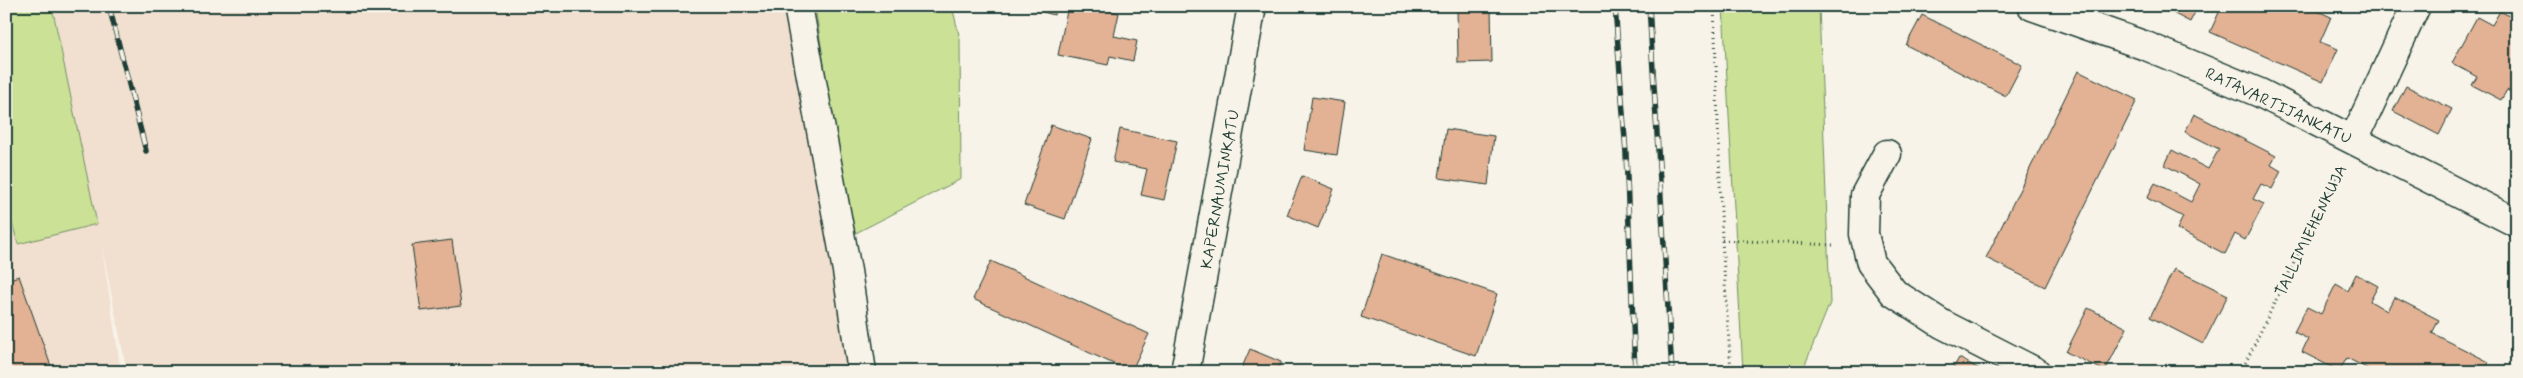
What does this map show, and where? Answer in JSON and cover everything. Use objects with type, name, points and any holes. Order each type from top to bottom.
[{"type":"street","points":[[798,6],[845,261],[862,372]]},
{"type":"street","name":"KAPERNAUMINKATU","points":[[1185,372],[1252,6]]},
{"type":"street","name":"RATAVARTIJANKATU","points":[[2032,6],[2154,49],[2260,93],[2354,139],[2517,224]]},
{"type":"street","points":[[2354,139],[2416,6]]},
{"type":"street","points":[[1886,154],[1865,195],[1864,234],[1871,263],[1894,293],[1942,324],[2036,372]]},
{"type":"path","points":[[1714,6],[1722,240],[1731,372]]},
{"type":"path","name":"TALLIMIEHENKUJA","points":[[2241,372],[2354,139]]},
{"type":"path","points":[[1722,240],[1836,245],[1867,251]]},
{"type":"shaded area","points":[[6,6],[52,6],[72,101],[53,6],[815,6],[869,372],[127,372],[101,242],[121,372],[6,372]]},
{"type":"green space","points":[[6,6],[52,6],[97,224],[18,244],[6,201]]},
{"type":"green space","points":[[815,6],[952,6],[960,39],[961,179],[850,236]]},
{"type":"green space","points":[[1723,6],[1819,6],[1830,303],[1802,372],[1743,372]]},
{"type":"building","points":[[1022,6],[1056,6],[1054,15]]},
{"type":"building","points":[[1068,6],[1085,6],[1119,13],[1114,36],[1137,41],[1133,61],[1110,56],[1108,65],[1058,55]]},
{"type":"building","points":[[1434,6],[1491,6],[1492,62],[1458,63],[1457,8]]},
{"type":"building","points":[[2159,6],[2198,6],[2190,22]]},
{"type":"building","points":[[2222,6],[2307,6],[2331,17],[2320,42],[2338,49],[2323,82],[2210,32]]},
{"type":"building","points":[[2500,11],[2517,20],[2517,95],[2507,90],[2501,100],[2472,85],[2477,77],[2452,63],[2477,17],[2492,25]]},
{"type":"building","points":[[1922,15],[2022,65],[2006,96],[1906,45]]},
{"type":"building","points":[[2078,71],[2137,100],[2045,287],[1986,258]]},
{"type":"building","points":[[2406,86],[2452,109],[2439,135],[2393,111]]},
{"type":"building","points":[[1312,97],[1345,102],[1337,155],[1304,150]]},
{"type":"building","points":[[2194,114],[2276,156],[2271,165],[2281,171],[2272,189],[2261,184],[2253,199],[2264,204],[2245,240],[2235,234],[2225,254],[2177,229],[2183,217],[2147,198],[2155,183],[2191,202],[2200,184],[2165,165],[2172,150],[2208,169],[2219,149],[2185,132]]},
{"type":"building","points":[[1051,125],[1092,139],[1065,219],[1024,205]]},
{"type":"building","points":[[1120,129],[1177,141],[1164,200],[1141,195],[1147,169],[1113,162]]},
{"type":"building","points":[[1446,129],[1494,136],[1488,185],[1439,178]]},
{"type":"building","points":[[1302,176],[1334,189],[1318,228],[1287,215]]},
{"type":"building","points":[[452,240],[461,306],[421,311],[412,245]]},
{"type":"building","points":[[1382,254],[1497,294],[1476,356],[1361,317]]},
{"type":"building","points":[[991,261],[1149,334],[1131,372],[973,299]]},
{"type":"building","points":[[2174,269],[2228,295],[2203,344],[2150,317]]},
{"type":"building","points":[[2356,274],[2378,286],[2370,301],[2387,311],[2394,297],[2439,320],[2432,333],[2489,362],[2484,372],[2374,372],[2347,358],[2339,371],[2302,352],[2308,339],[2294,332],[2307,307],[2321,314],[2336,284],[2348,291]]},
{"type":"building","points":[[19,276],[53,372],[6,372],[6,280]]},
{"type":"building","points":[[2088,308],[2127,328],[2105,371],[2066,352]]},
{"type":"building","points":[[1250,349],[1281,362],[1276,372],[1240,372]]},
{"type":"building","points":[[1959,358],[1985,372],[1951,372]]},
{"type":"railway","points":[[109,6],[146,151]]},
{"type":"railway","points":[[1615,6],[1626,153],[1635,372]]},
{"type":"railway","points":[[1649,6],[1672,372]]}]
